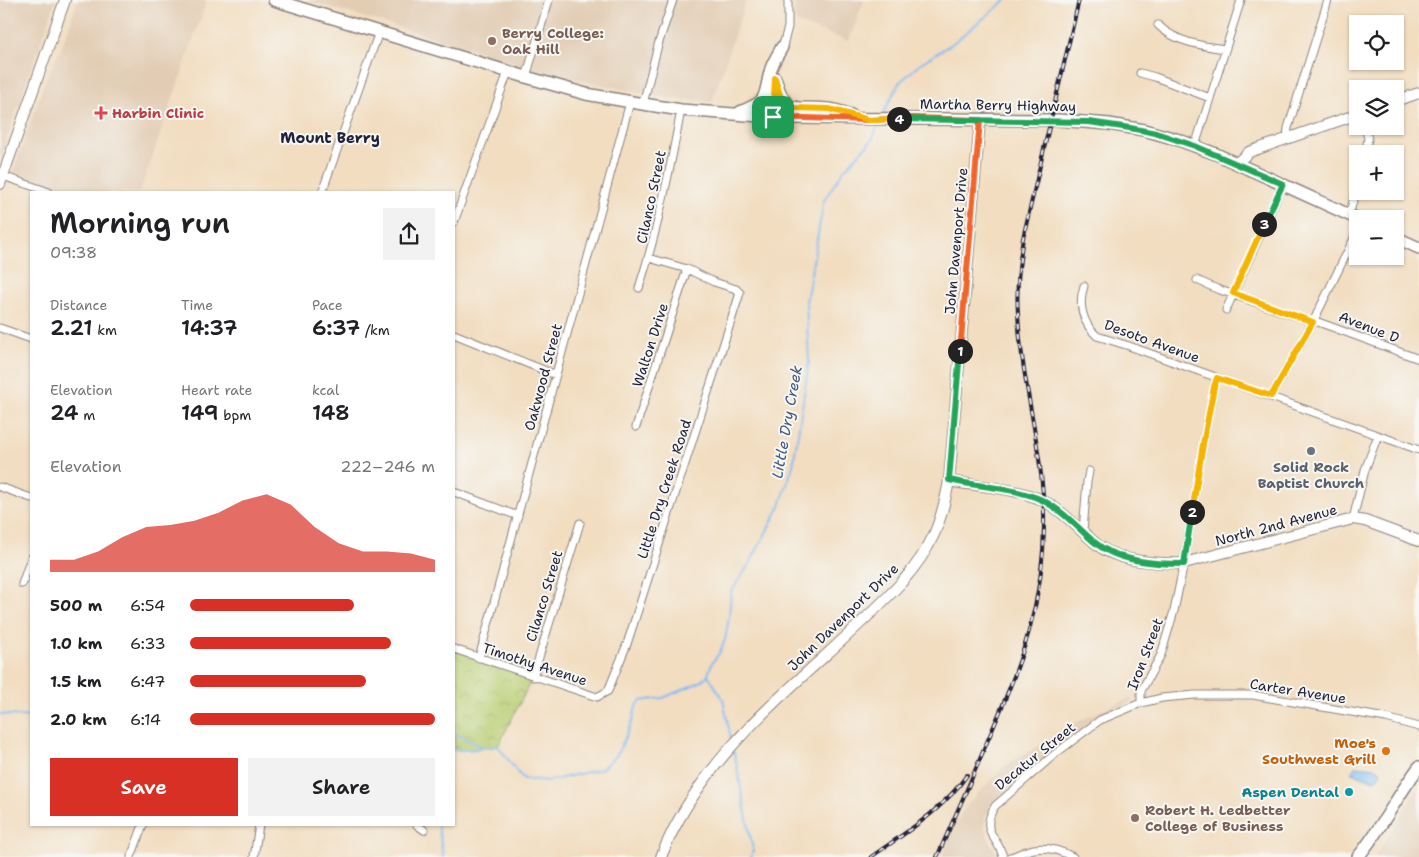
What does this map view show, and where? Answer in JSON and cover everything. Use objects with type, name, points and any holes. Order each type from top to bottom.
[{"type":"main road","points":[[274,0],[586,94],[681,110],[773,117],[845,116]]},
{"type":"main road","points":[[735,114],[758,105],[765,98],[771,69],[782,47]]},
{"type":"main road","points":[[775,78],[784,102],[793,108],[829,109],[845,116]]},
{"type":"main road","name":"Martha Berry Highway","points":[[845,116],[869,120],[913,118],[1089,122],[1144,130],[1195,146],[1236,163],[1349,215]]},
{"type":"main road","points":[[1404,241],[1419,248]]},
{"type":"main road","points":[[1364,855],[1419,767]]},
{"type":"street","points":[[45,191],[1,180],[65,0]]},
{"type":"street","points":[[526,77],[550,0]]},
{"type":"street","points":[[643,104],[658,45],[673,0]]},
{"type":"street","points":[[773,117],[775,78],[788,27],[788,0]]},
{"type":"street","points":[[1195,146],[1240,0]]},
{"type":"street","points":[[1287,138],[1288,128],[1328,0]]},
{"type":"street","points":[[1158,25],[1168,34],[1183,41],[1225,49]]},
{"type":"street","points":[[322,191],[379,32]]},
{"type":"street","points":[[455,219],[508,72]]},
{"type":"street","points":[[1140,73],[1156,77],[1210,98]]},
{"type":"street","points":[[1404,98],[1419,93]]},
{"type":"street","name":"Oakwood Street","points":[[479,658],[630,102]]},
{"type":"street","name":"Cilanco Street","points":[[639,288],[665,199],[681,110]]},
{"type":"street","points":[[1236,163],[1249,152],[1349,117]]},
{"type":"street","name":"John Davenport Drive","points":[[661,857],[680,817],[696,790],[734,742],[891,593],[918,562],[932,539],[942,516],[949,480],[980,120]]},
{"type":"street","points":[[1226,310],[1283,184]]},
{"type":"street","points":[[1271,396],[1313,322],[1349,248]]},
{"type":"street","points":[[649,258],[687,269]]},
{"type":"street","name":"Little Dry Creek Road","points":[[608,691],[627,644],[740,293],[736,288],[714,282],[687,269]]},
{"type":"street","name":"Walton Drive","points":[[636,428],[687,269]]},
{"type":"street","name":"Avenue D","points":[[1197,280],[1217,289],[1313,322],[1318,322],[1419,360]]},
{"type":"street","name":"Desoto Avenue","points":[[1084,286],[1080,297],[1081,305],[1085,318],[1097,336],[1271,396],[1419,450]]},
{"type":"street","points":[[0,328],[30,339]]},
{"type":"street","points":[[455,334],[556,374]]},
{"type":"street","name":"Iron Street","points":[[1142,703],[1141,692],[1160,655],[1169,630],[1184,564],[1198,469],[1217,378]]},
{"type":"street","points":[[1354,519],[1365,470],[1378,435]]},
{"type":"street","points":[[1083,531],[1086,482],[1089,472]]},
{"type":"street","name":"North 2nd Avenue","points":[[949,480],[1037,498],[1052,506],[1101,547],[1116,556],[1158,562],[1184,564],[1354,519],[1419,541]]},
{"type":"street","points":[[0,487],[30,498]]},
{"type":"street","points":[[455,492],[518,516]]},
{"type":"street","name":"Cilanco Street","points":[[533,677],[580,523]]},
{"type":"street","points":[[22,584],[30,561]]},
{"type":"street","name":"Timothy Avenue","points":[[455,649],[597,697],[608,691]]},
{"type":"street","name":"Carter Avenue","points":[[1142,703],[1175,696],[1253,695],[1386,718],[1419,727]]},
{"type":"street","name":"Decatur Street","points":[[1003,857],[989,829],[989,817],[994,806],[1055,754],[1100,720],[1142,703]]},
{"type":"street","points":[[131,857],[143,826]]},
{"type":"street","points":[[254,857],[259,826]]},
{"type":"street","points":[[418,826],[424,830]]},
{"type":"street","points":[[1010,857],[1027,850],[1048,848],[1073,857]]},
{"type":"shaded area","points":[[0,0],[56,0],[0,158]]},
{"type":"shaded area","name":"Harbin Clinic","points":[[78,0],[207,0],[140,191],[65,191],[13,172],[46,78],[61,49]]},
{"type":"shaded area","points":[[306,0],[746,0],[712,102],[671,99],[531,70],[547,22],[530,68]]},
{"type":"shaded area","points":[[793,0],[864,0],[849,41],[795,22]]},
{"type":"shaded area","points":[[1134,697],[1131,702],[1098,717],[992,802],[985,817],[984,826],[991,845],[998,855],[996,857],[942,857],[961,814],[968,804],[1003,768],[1073,724]]},
{"type":"shaded area","points":[[1419,787],[1419,857],[1374,857],[1378,852]]},
{"type":"green space","points":[[455,649],[533,677],[498,746],[455,750]]},
{"type":"water","points":[[1356,766],[1376,768],[1381,773],[1376,780],[1369,779],[1352,772]]},
{"type":"waterway","name":"Little Dry Creek","points":[[883,114],[899,83],[921,63],[953,43],[1006,0]]},
{"type":"waterway","name":"Little Dry Creek","points":[[455,750],[498,746],[524,779],[549,781],[601,769],[617,755],[640,701],[663,698],[700,682],[708,675],[712,663],[720,652],[725,640],[731,592],[750,563],[780,506],[793,466],[809,362],[806,302],[824,200],[844,170],[872,140],[879,123]]},
{"type":"waterway","points":[[708,675],[723,699],[731,739]]},
{"type":"waterway","name":"Little Dry Creek","points":[[0,714],[30,717]]},
{"type":"waterway","name":"Little Dry Creek","points":[[455,733],[483,747]]},
{"type":"waterway","points":[[734,752],[753,850],[751,857]]},
{"type":"waterway","points":[[438,826],[443,857]]},
{"type":"railway","points":[[937,857],[1011,686],[1029,631],[1041,574],[1044,544],[1044,513],[1040,462],[1020,338],[1017,304],[1018,276],[1023,238],[1079,0]]},
{"type":"railway","points":[[871,857],[935,810],[967,775]]},
{"type":"place","name":"Berry College: Oak Hill","points":[[492,41]]},
{"type":"place","name":"Harbin Clinic","points":[[101,113]]},
{"type":"place","name":"Solid Rock Baptist Church","points":[[1311,451]]},
{"type":"place","name":"Moe's Southwest Grill","points":[[1386,751]]},
{"type":"place","name":"Aspen Dental","points":[[1349,792]]},
{"type":"place","name":"Robert H. Ledbetter College of Business","points":[[1135,818]]},
{"type":"district","name":"Mount Berry","points":[[330,138]]},
{"type":"route","points":[[773,117],[772,102],[775,78],[784,102],[793,108],[837,110],[869,120],[913,118],[929,118],[1058,120],[1109,124],[1144,130],[1176,139],[1216,154],[1283,184],[1233,293],[1313,322],[1271,396],[1217,378],[1197,477],[1184,564],[1168,564],[1116,556],[1092,540],[1066,516],[1043,501],[1029,495],[949,480],[980,120],[913,118],[869,120],[773,117]]}]
